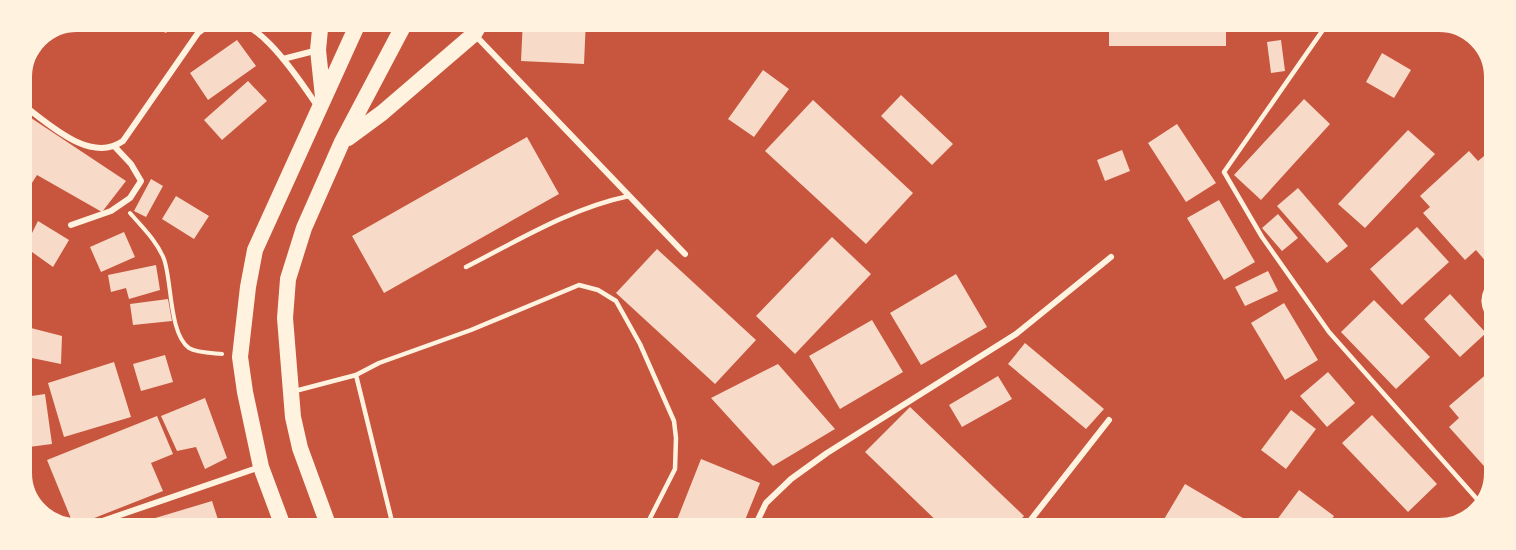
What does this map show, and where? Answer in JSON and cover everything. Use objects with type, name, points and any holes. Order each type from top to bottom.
[{"type":"highway","points":[[320,28],[318,50],[321,102]]},
{"type":"highway","points":[[281,522],[261,467],[240,357],[248,286],[255,250],[356,28]]},
{"type":"highway","points":[[327,522],[300,448],[293,417],[285,318],[288,279],[304,228],[342,142],[402,28]]},
{"type":"highway","points":[[342,142],[382,112],[474,34],[478,28]]},
{"type":"street","points":[[28,108],[80,145],[100,150],[115,147],[123,141],[198,33],[206,28]]},
{"type":"street","points":[[250,28],[261,35],[321,102]]},
{"type":"street","points":[[474,34],[685,254]]},
{"type":"street","points":[[283,59],[318,50]]},
{"type":"street","points":[[71,225],[111,211],[130,198],[141,181],[131,164],[115,147]]},
{"type":"street","points":[[757,522],[766,503],[791,479],[827,453],[1016,334],[1111,257]]},
{"type":"street","points":[[1029,522],[1109,420]]},
{"type":"street","points":[[100,522],[261,467]]},
{"type":"lane","points":[[1324,28],[1224,172],[1262,237],[1329,332],[1478,500]]},
{"type":"lane","points":[[466,267],[567,216],[604,201],[629,196]]},
{"type":"lane","points":[[290,392],[356,375],[379,363],[471,330],[579,285],[598,290],[616,301],[640,344],[674,421],[675,469],[648,522]]},
{"type":"lane","points":[[1488,288],[1482,301],[1488,317]]},
{"type":"lane","points":[[356,375],[392,522]]},
{"type":"path","points":[[122,203],[152,239],[164,259],[174,316],[182,341],[191,350],[240,357]]},
{"type":"building","points":[[156,28],[170,28],[166,33]]},
{"type":"building","points":[[523,28],[586,28],[584,64],[521,61]]},
{"type":"building","points":[[1109,28],[1226,28],[1226,46],[1109,46]]},
{"type":"building","points":[[237,40],[256,66],[208,100],[190,73]]},
{"type":"building","points":[[1281,40],[1285,71],[1271,73],[1267,42]]},
{"type":"building","points":[[1382,53],[1411,70],[1394,98],[1366,82]]},
{"type":"building","points":[[763,70],[789,89],[754,137],[728,119]]},
{"type":"building","points":[[248,81],[267,101],[222,140],[204,120]]},
{"type":"building","points":[[901,95],[953,144],[932,165],[881,116]]},
{"type":"building","points":[[1304,99],[1330,124],[1261,200],[1234,175]]},
{"type":"building","points":[[813,100],[913,193],[866,244],[765,151]]},
{"type":"building","points":[[28,116],[126,181],[102,212],[37,175],[28,189]]},
{"type":"building","points":[[1177,124],[1216,183],[1186,202],[1148,143]]},
{"type":"building","points":[[1408,130],[1435,154],[1365,228],[1338,204]]},
{"type":"building","points":[[527,137],[559,194],[384,293],[352,236]]},
{"type":"building","points":[[1122,150],[1130,171],[1105,181],[1097,160]]},
{"type":"building","points":[[1469,151],[1478,161],[1487,153],[1487,263],[1476,250],[1465,260],[1423,213],[1430,207],[1420,196]]},
{"type":"building","points":[[151,179],[163,186],[146,217],[134,211]]},
{"type":"building","points":[[1298,188],[1348,246],[1327,263],[1277,206]]},
{"type":"building","points":[[176,196],[209,216],[194,239],[162,219]]},
{"type":"building","points":[[1219,200],[1255,262],[1224,280],[1187,218]]},
{"type":"building","points":[[1278,214],[1298,238],[1282,251],[1262,228]]},
{"type":"building","points":[[38,221],[69,240],[53,267],[28,249],[28,240]]},
{"type":"building","points":[[1417,227],[1449,262],[1402,305],[1370,269]]},
{"type":"building","points":[[124,232],[135,257],[101,272],[90,247]]},
{"type":"building","points":[[832,237],[871,274],[795,354],[756,316]]},
{"type":"building","points":[[657,249],[756,340],[715,384],[616,293]]},
{"type":"building","points":[[156,265],[160,290],[129,299],[126,288],[111,292],[108,275]]},
{"type":"building","points":[[1268,271],[1278,291],[1245,306],[1235,287]]},
{"type":"building","points":[[956,274],[987,327],[921,365],[890,313]]},
{"type":"building","points":[[1450,294],[1486,333],[1460,357],[1424,319]]},
{"type":"building","points":[[168,299],[172,321],[133,325],[130,304]]},
{"type":"building","points":[[1374,300],[1430,357],[1396,389],[1341,332]]},
{"type":"building","points":[[1284,303],[1318,360],[1285,380],[1251,323]]},
{"type":"building","points":[[872,320],[903,372],[840,409],[809,356]]},
{"type":"building","points":[[31,328],[62,336],[61,364],[29,357]]},
{"type":"building","points":[[1025,343],[1104,409],[1086,429],[1008,364]]},
{"type":"building","points":[[165,355],[173,382],[141,391],[133,364]]},
{"type":"building","points":[[114,362],[131,417],[64,437],[48,383]]},
{"type":"building","points":[[778,364],[835,429],[773,466],[711,398]]},
{"type":"building","points":[[1328,372],[1355,403],[1327,427],[1300,396]]},
{"type":"building","points":[[1488,373],[1488,471],[1449,427],[1459,418],[1449,406]]},
{"type":"building","points":[[998,376],[1012,399],[962,427],[949,405]]},
{"type":"building","points":[[45,394],[52,444],[29,447],[29,396]]},
{"type":"building","points":[[205,398],[227,458],[205,469],[196,447],[177,451],[161,416]]},
{"type":"building","points":[[910,407],[1024,516],[1018,522],[938,522],[865,452]]},
{"type":"building","points":[[1291,410],[1316,429],[1286,469],[1261,450]]},
{"type":"building","points":[[1372,415],[1437,484],[1408,512],[1342,443]]},
{"type":"building","points":[[157,416],[173,454],[151,463],[163,491],[84,522],[72,521],[47,460]]},
{"type":"building","points":[[701,459],[760,483],[744,522],[676,522]]},
{"type":"building","points":[[1185,484],[1248,521],[1247,522],[1162,522]]},
{"type":"building","points":[[1299,490],[1334,516],[1330,522],[1275,522]]},
{"type":"building","points":[[212,501],[219,522],[153,522],[152,519]]}]
